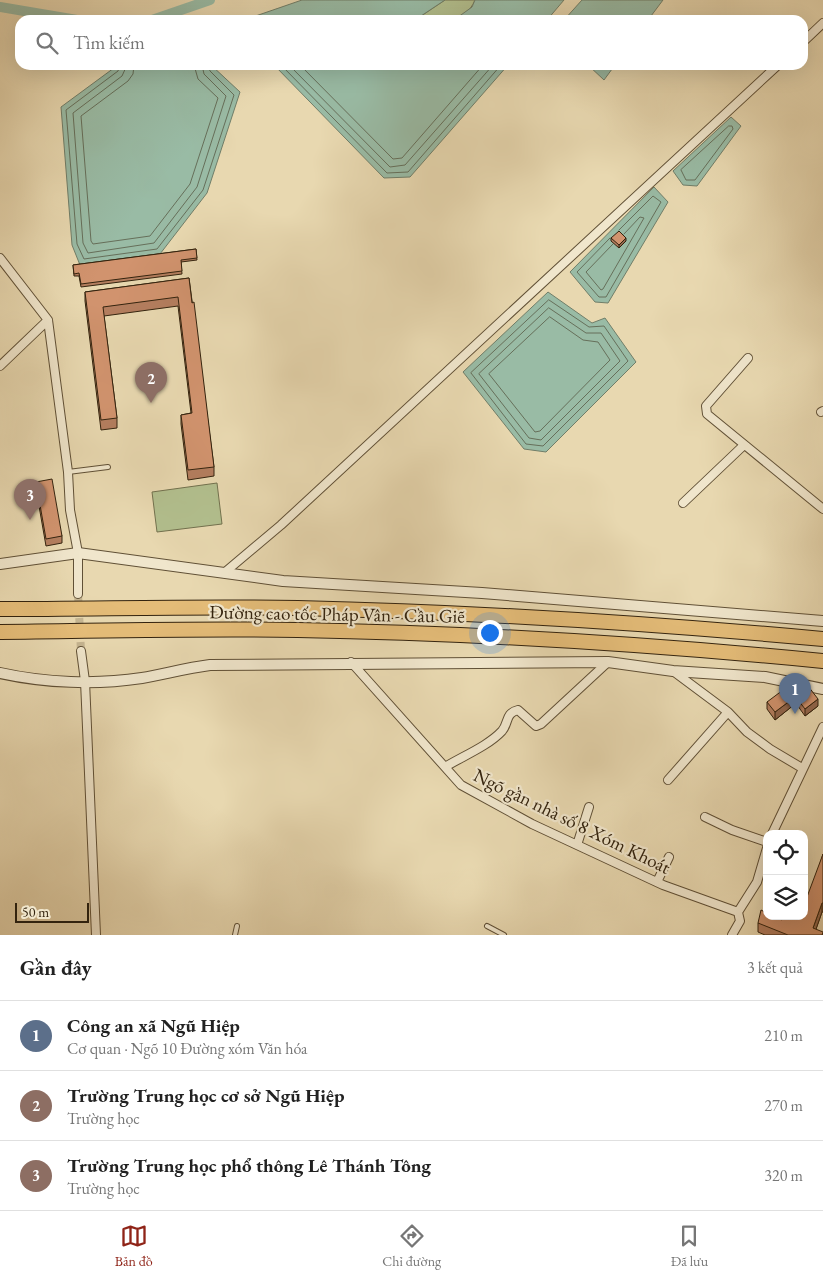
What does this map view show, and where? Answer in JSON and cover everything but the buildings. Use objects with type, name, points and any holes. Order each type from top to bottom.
[{"type":"highway","name":"Đường cao tốc Pháp Vân - Cầu Giẽ","points":[[0,609],[296,608],[462,613],[582,619],[823,639]]},
{"type":"highway","name":"Đường cao tốc Pháp Vân - Cầu Giẽ","points":[[0,632],[296,630],[474,635],[691,648],[823,661]]},
{"type":"street","points":[[808,38],[823,24]]},
{"type":"street","points":[[224,573],[269,537],[773,70]]},
{"type":"street","points":[[0,258],[48,320],[68,472],[70,510],[78,553],[78,594]]},
{"type":"street","points":[[0,366],[48,320]]},
{"type":"street","points":[[748,358],[706,406],[707,414],[823,509]]},
{"type":"street","points":[[683,503],[744,445]]},
{"type":"street","points":[[0,564],[78,553],[283,581],[482,593],[823,621]]},
{"type":"street","points":[[81,651],[85,681],[96,935]]},
{"type":"street","points":[[0,673],[48,680],[85,681],[143,677],[178,668],[210,665],[351,662],[608,662],[673,672],[765,677],[823,689]]},
{"type":"street","name":"Ngõ gần nhà số 8 Xóm Khoát","points":[[351,662],[460,785],[532,824],[657,882],[738,912]]},
{"type":"street","points":[[445,767],[504,730],[508,716],[513,711],[518,710],[536,726],[541,724],[608,662]]},
{"type":"street","points":[[673,672],[728,712],[747,732],[770,749],[802,768]]},
{"type":"street","points":[[668,780],[728,712]]},
{"type":"street","points":[[774,830],[823,727]]},
{"type":"street","points":[[577,845],[589,807]]},
{"type":"street","points":[[706,817],[732,830],[763,841]]},
{"type":"street","points":[[657,882],[668,857]]},
{"type":"street","points":[[732,935],[740,921],[738,912],[756,882],[763,860]]},
{"type":"lane","points":[[68,472],[108,467]]},
{"type":"lane","points":[[235,935],[237,926]]},
{"type":"lane","points":[[487,926],[504,935]]},
{"type":"shaded area","points":[[445,0],[475,0],[470,8],[462,15],[422,15]]},
{"type":"shaded area","points":[[217,483],[222,524],[157,532],[152,492]]},
{"type":"water","points":[[302,0],[445,0],[422,15],[258,15]]},
{"type":"water","points":[[475,0],[564,0],[551,15],[461,15],[472,7]]},
{"type":"water","points":[[582,0],[663,0],[652,15],[568,15]]},
{"type":"water","points":[[111,70],[216,70],[240,92],[207,193],[160,254],[80,265],[72,245],[61,107]]},
{"type":"water","points":[[279,70],[504,70],[410,177],[384,178]]},
{"type":"water","points":[[593,70],[611,70],[604,80]]},
{"type":"water","points":[[731,117],[741,126],[697,186],[683,185],[673,171]]},
{"type":"water","points":[[654,187],[668,202],[608,303],[595,302],[570,272]]},
{"type":"water","points":[[548,292],[592,323],[605,318],[636,362],[546,452],[524,449],[463,372]]},
{"type":"waterway","points":[[166,15],[210,0]]},
{"type":"waterway","points":[[0,7],[47,15]]},
{"type":"tunnel","points":[[78,594],[81,651]]},
{"type":"place","name":"Trường Trung học cơ sở Ngũ Hiệp","points":[[151,403]]},
{"type":"place","name":"Trường Trung học phổ thông Lê Thánh Tông","points":[[30,520]]},
{"type":"place","name":"Công an xã Ngũ Hiệp","points":[[795,714]]}]
